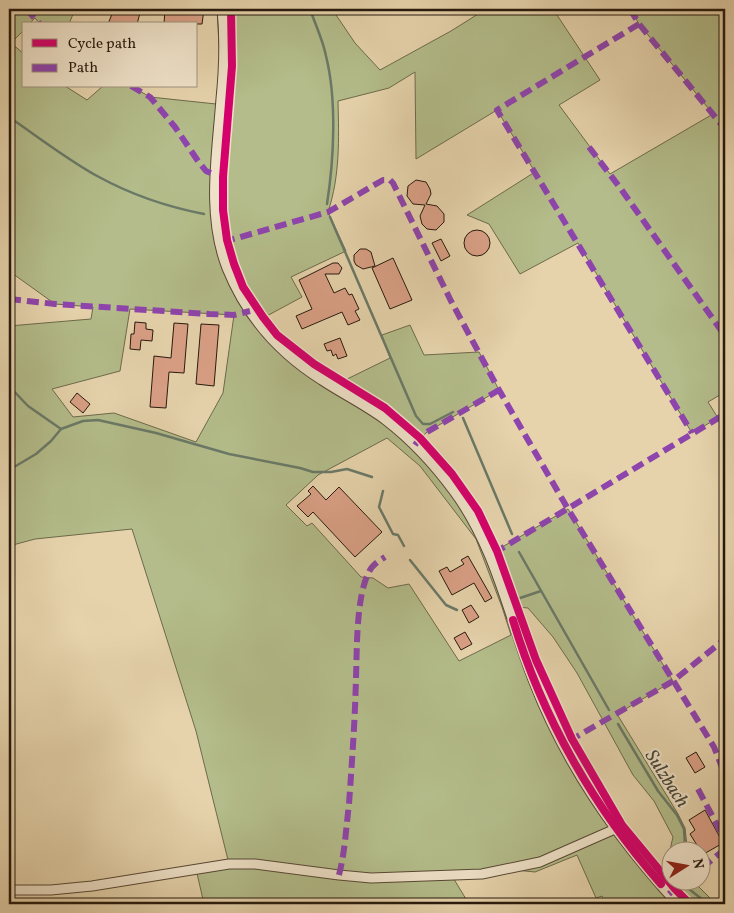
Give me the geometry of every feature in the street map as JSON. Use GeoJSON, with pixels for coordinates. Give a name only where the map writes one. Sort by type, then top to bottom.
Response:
{"type":"FeatureCollection","features":[{"type":"Feature","properties":{"kind":"street"},"geometry":{"type":"LineString","coordinates":[[223,9],[225,61],[215,175],[216,215],[227,266],[240,294],[263,329],[278,345],[321,378],[388,420],[435,465],[458,494],[476,524],[491,555],[506,596],[520,644],[536,685],[564,744],[616,829],[678,904]]}},
{"type":"Feature","properties":{"kind":"street"},"geometry":{"type":"LineString","coordinates":[[9,890],[51,890],[92,886],[229,864],[255,864],[371,878],[482,874],[540,862],[616,829]]}},
{"type":"Feature","properties":{"kind":"green space"},"geometry":{"type":"Polygon","coordinates":[[[9,9],[75,9],[70,22],[38,22],[35,18],[31,22],[22,22],[22,32],[11,43],[22,52],[22,88],[68,88],[87,100],[101,88],[134,88],[150,97],[216,104],[220,63],[217,9],[332,9],[355,43],[380,70],[451,31],[486,9],[553,9],[600,80],[559,105],[610,174],[713,114],[639,24],[630,9],[725,9],[725,392],[708,402],[718,418],[692,433],[578,243],[520,274],[489,224],[467,215],[535,172],[497,110],[416,159],[415,72],[389,88],[338,101],[337,171],[328,212],[346,251],[291,277],[302,297],[263,318],[300,353],[341,382],[390,358],[382,335],[410,325],[424,355],[479,352],[499,390],[427,432],[420,439],[452,474],[478,511],[497,550],[568,509],[673,681],[617,714],[678,814],[685,828],[686,840],[672,840],[673,837],[654,801],[633,775],[577,673],[553,637],[528,608],[517,607],[536,660],[572,739],[622,825],[662,873],[662,890],[702,890],[716,904],[606,904],[602,896],[596,898],[577,855],[535,872],[505,869],[452,876],[469,904],[204,904],[196,869],[229,864],[196,731],[132,529],[35,539],[9,546],[9,326],[91,319],[93,307],[55,304],[9,271],[9,9]],[[130,309],[120,371],[52,389],[73,417],[114,413],[196,442],[223,393],[234,315],[130,309]],[[387,438],[318,475],[286,505],[307,526],[312,523],[361,577],[373,578],[388,588],[409,584],[459,661],[511,635],[476,539],[420,466],[387,438]]]}},
{"type":"Feature","properties":{"kind":"building"},"geometry":{"type":"Polygon","coordinates":[[[114,9],[133,9],[140,13],[138,22],[109,22],[114,9]]]}},
{"type":"Feature","properties":{"kind":"building"},"geometry":{"type":"Polygon","coordinates":[[[165,9],[204,9],[202,24],[198,24],[198,22],[164,22],[165,9]]]}},
{"type":"Feature","properties":{"kind":"building"},"geometry":{"type":"Polygon","coordinates":[[[416,180],[426,182],[430,189],[431,194],[426,204],[437,206],[444,214],[444,222],[436,230],[427,229],[422,224],[420,216],[425,205],[413,204],[407,196],[408,186],[416,180]]]}},
{"type":"Feature","properties":{"kind":"building"},"geometry":{"type":"Polygon","coordinates":[[[477,230],[486,234],[490,243],[486,252],[477,256],[468,252],[464,243],[468,234],[477,230]]]}},
{"type":"Feature","properties":{"kind":"building"},"geometry":{"type":"Polygon","coordinates":[[[441,239],[450,256],[441,261],[432,243],[441,239]]]}},
{"type":"Feature","properties":{"kind":"building"},"geometry":{"type":"Polygon","coordinates":[[[360,249],[366,249],[371,252],[375,266],[363,269],[356,265],[354,255],[360,249]]]}},
{"type":"Feature","properties":{"kind":"building"},"geometry":{"type":"Polygon","coordinates":[[[393,258],[412,300],[390,309],[372,268],[393,258]]]}},
{"type":"Feature","properties":{"kind":"building"},"geometry":{"type":"Polygon","coordinates":[[[333,263],[338,263],[342,268],[339,274],[325,274],[334,293],[345,288],[349,295],[352,294],[359,309],[355,311],[360,320],[348,325],[342,312],[302,329],[296,316],[312,309],[299,280],[333,263]]]}},
{"type":"Feature","properties":{"kind":"building"},"geometry":{"type":"Polygon","coordinates":[[[135,322],[146,323],[146,329],[153,330],[152,341],[141,340],[140,350],[130,349],[131,334],[134,334],[135,322]]]}},
{"type":"Feature","properties":{"kind":"building"},"geometry":{"type":"Polygon","coordinates":[[[174,323],[188,324],[184,373],[169,372],[166,408],[150,407],[154,356],[171,358],[174,323]]]}},
{"type":"Feature","properties":{"kind":"building"},"geometry":{"type":"Polygon","coordinates":[[[201,324],[219,325],[214,386],[196,384],[201,324]]]}},
{"type":"Feature","properties":{"kind":"building"},"geometry":{"type":"Polygon","coordinates":[[[340,338],[347,356],[338,359],[336,354],[333,356],[331,350],[327,351],[324,344],[340,338]]]}},
{"type":"Feature","properties":{"kind":"building"},"geometry":{"type":"Polygon","coordinates":[[[77,393],[90,404],[83,413],[70,402],[77,393]]]}},
{"type":"Feature","properties":{"kind":"building"},"geometry":{"type":"Polygon","coordinates":[[[313,486],[326,500],[339,487],[382,532],[355,557],[313,512],[308,517],[297,506],[311,494],[308,491],[313,486]]]}},
{"type":"Feature","properties":{"kind":"building"},"geometry":{"type":"Polygon","coordinates":[[[468,556],[492,598],[485,602],[474,583],[452,595],[439,571],[447,567],[450,572],[464,564],[461,560],[468,556]]]}},
{"type":"Feature","properties":{"kind":"building"},"geometry":{"type":"Polygon","coordinates":[[[471,605],[479,617],[469,623],[462,610],[471,605]]]}},
{"type":"Feature","properties":{"kind":"building"},"geometry":{"type":"Polygon","coordinates":[[[465,632],[472,644],[461,650],[454,638],[465,632]]]}},
{"type":"Feature","properties":{"kind":"building"},"geometry":{"type":"Polygon","coordinates":[[[696,752],[705,767],[695,773],[686,758],[696,752]]]}},
{"type":"Feature","properties":{"kind":"building"},"geometry":{"type":"Polygon","coordinates":[[[705,810],[723,843],[712,849],[712,840],[694,840],[690,834],[695,830],[689,820],[705,810]]]}},
{"type":"Feature","properties":{"kind":"waterway"},"geometry":{"type":"LineString","coordinates":[[310,9],[325,50],[332,91],[333,149],[327,204]]}},
{"type":"Feature","properties":{"kind":"waterway"},"geometry":{"type":"LineString","coordinates":[[9,117],[76,164],[124,189],[150,200],[204,214]]}},
{"type":"Feature","properties":{"kind":"waterway"},"geometry":{"type":"LineString","coordinates":[[330,217],[416,416],[423,424],[430,424],[453,412]]}},
{"type":"Feature","properties":{"kind":"waterway"},"geometry":{"type":"LineString","coordinates":[[9,386],[28,406],[61,429]]}},
{"type":"Feature","properties":{"kind":"waterway"},"geometry":{"type":"LineString","coordinates":[[463,418],[512,534]]}},
{"type":"Feature","properties":{"kind":"waterway"},"geometry":{"type":"LineString","coordinates":[[9,470],[36,454],[61,429],[83,421],[98,420],[156,433],[229,454],[313,472],[331,472],[347,469],[372,477]]}},
{"type":"Feature","properties":{"kind":"waterway"},"geometry":{"type":"LineString","coordinates":[[383,491],[379,507],[393,534],[398,535],[404,546]]}},
{"type":"Feature","properties":{"kind":"waterway","name":"Sulzbach"},"geometry":{"type":"LineString","coordinates":[[519,552],[609,710]]}},
{"type":"Feature","properties":{"kind":"waterway"},"geometry":{"type":"LineString","coordinates":[[410,560],[446,605],[457,610]]}},
{"type":"Feature","properties":{"kind":"waterway"},"geometry":{"type":"LineString","coordinates":[[520,598],[541,591]]}},
{"type":"Feature","properties":{"kind":"waterway","name":"Sulzbach"},"geometry":{"type":"LineString","coordinates":[[618,724],[658,791],[677,815],[684,829],[685,840]]}},
{"type":"Feature","properties":{"kind":"waterway","name":"Sulzbach"},"geometry":{"type":"LineString","coordinates":[[690,890],[708,904]]}},
{"type":"Feature","properties":{"kind":"marked path"},"geometry":{"type":"LineString","coordinates":[[26,9],[38,22]]}},
{"type":"Feature","properties":{"kind":"marked path"},"geometry":{"type":"LineString","coordinates":[[630,9],[639,24],[725,129]]}},
{"type":"Feature","properties":{"kind":"marked path"},"geometry":{"type":"LineString","coordinates":[[639,24],[497,110],[692,433]]}},
{"type":"Feature","properties":{"kind":"marked path"},"geometry":{"type":"LineString","coordinates":[[134,88],[150,97],[175,127],[206,171],[215,175]]}},
{"type":"Feature","properties":{"kind":"marked path"},"geometry":{"type":"LineString","coordinates":[[589,147],[725,336]]}},
{"type":"Feature","properties":{"kind":"marked path"},"geometry":{"type":"LineString","coordinates":[[223,242],[328,212],[383,180],[390,180],[393,183],[451,301],[499,390],[568,509],[714,747],[725,775]]}},
{"type":"Feature","properties":{"kind":"marked path"},"geometry":{"type":"LineString","coordinates":[[9,299],[55,304],[209,314],[234,315],[250,311]]}},
{"type":"Feature","properties":{"kind":"marked path"},"geometry":{"type":"LineString","coordinates":[[415,445],[427,432],[499,390]]}},
{"type":"Feature","properties":{"kind":"marked path"},"geometry":{"type":"LineString","coordinates":[[494,553],[725,414]]}},
{"type":"Feature","properties":{"kind":"marked path"},"geometry":{"type":"LineString","coordinates":[[339,875],[349,804],[359,609],[369,572],[374,565],[385,557]]}},
{"type":"Feature","properties":{"kind":"marked path"},"geometry":{"type":"LineString","coordinates":[[569,741],[673,681],[725,639]]}},
{"type":"Feature","properties":{"kind":"marked path"},"geometry":{"type":"LineString","coordinates":[[698,789],[725,840]]}},
{"type":"Feature","properties":{"kind":"marked path"},"geometry":{"type":"LineString","coordinates":[[712,860],[725,849]]}},
{"type":"Feature","properties":{"kind":"marked path"},"geometry":{"type":"LineString","coordinates":[[669,894],[674,890]]}},
{"type":"Feature","properties":{"kind":"cycle path"},"geometry":{"type":"LineString","coordinates":[[231,9],[232,66],[223,177],[223,210],[227,240],[243,287],[277,335],[314,364],[385,408],[420,438],[452,474],[478,511],[497,551],[536,660],[572,739],[622,825],[675,889],[690,904]]}},
{"type":"Feature","properties":{"kind":"cycle path"},"geometry":{"type":"LineString","coordinates":[[513,620],[539,691],[573,760],[592,793],[637,855],[661,884]]}}]}
